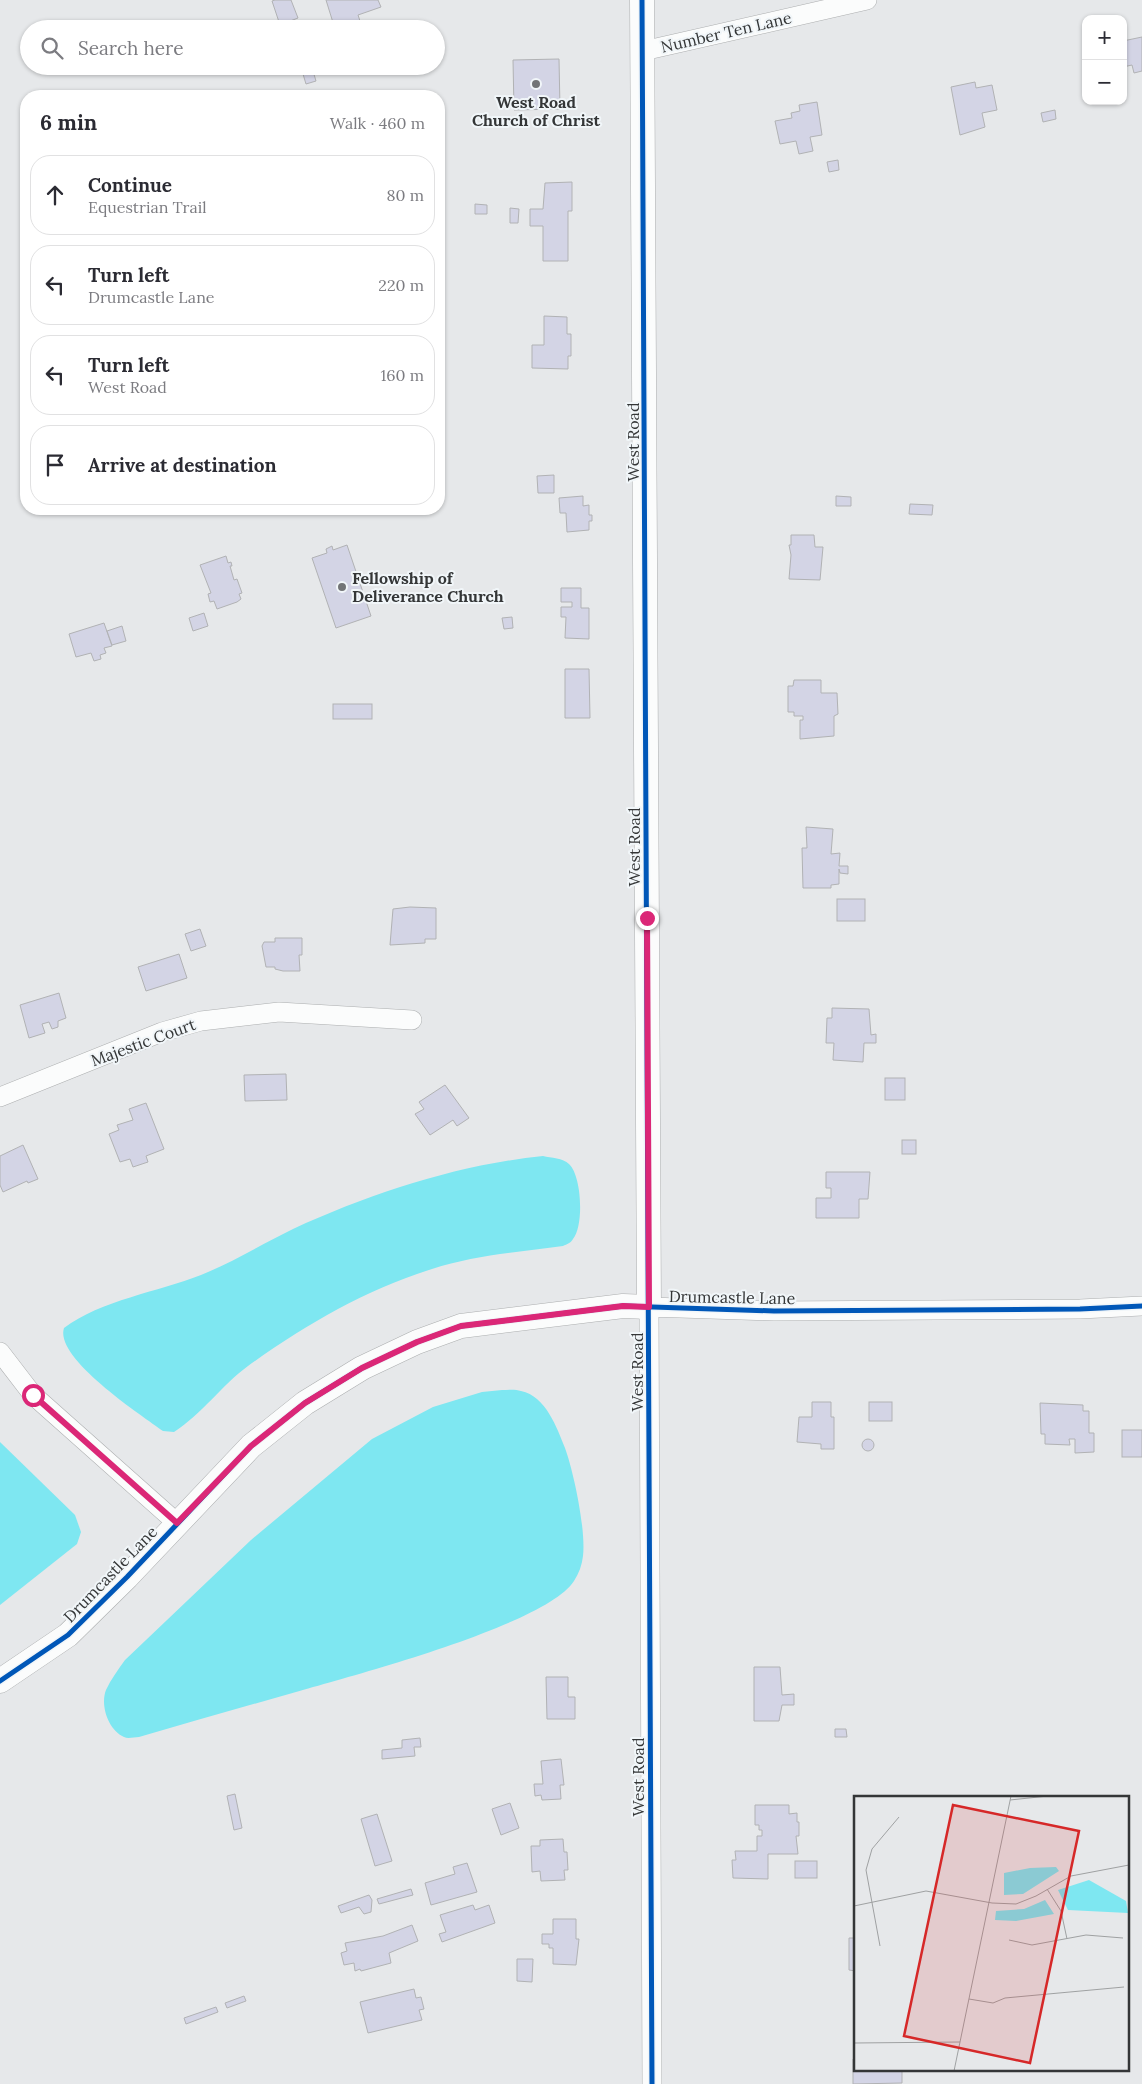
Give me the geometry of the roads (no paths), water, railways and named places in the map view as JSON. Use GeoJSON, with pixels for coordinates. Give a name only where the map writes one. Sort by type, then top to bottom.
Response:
{"type":"FeatureCollection","features":[{"type":"Feature","properties":{"kind":"street","name":"West Road"},"geometry":{"type":"LineString","coordinates":[[642,0],[652,2084]]}},
{"type":"Feature","properties":{"kind":"street","name":"Number Ten Lane"},"geometry":{"type":"LineString","coordinates":[[643,51],[867,0]]}},
{"type":"Feature","properties":{"kind":"street","name":"Majestic Court"},"geometry":{"type":"LineString","coordinates":[[0,1097],[162,1032],[202,1021],[279,1012],[412,1020]]}},
{"type":"Feature","properties":{"kind":"street","name":"Drumcastle Lane"},"geometry":{"type":"LineString","coordinates":[[0,1681],[68,1635],[251,1446],[305,1403],[362,1368],[417,1342],[461,1326],[623,1306],[774,1311],[1005,1310],[1142,1306]]}},
{"type":"Feature","properties":{"kind":"street"},"geometry":{"type":"LineString","coordinates":[[0,1352],[33,1395],[177,1523]]}},
{"type":"Feature","properties":{"kind":"water"},"geometry":{"type":"Polygon","coordinates":[[[543,1156],[560,1159],[569,1164],[577,1179],[580,1201],[579,1223],[577,1233],[570,1242],[563,1246],[497,1254],[448,1264],[383,1287],[359,1298],[291,1336],[248,1366],[194,1417],[174,1432],[163,1431],[102,1385],[72,1355],[64,1340],[64,1328],[95,1310],[201,1275],[293,1229],[384,1192],[479,1166],[543,1156]]]}},
{"type":"Feature","properties":{"kind":"water"},"geometry":{"type":"Polygon","coordinates":[[[516,1390],[530,1394],[544,1406],[558,1431],[572,1472],[583,1532],[583,1556],[580,1569],[574,1581],[556,1598],[526,1615],[488,1631],[401,1661],[139,1737],[126,1738],[118,1734],[107,1716],[104,1696],[110,1682],[125,1660],[251,1540],[372,1439],[433,1407],[482,1392],[516,1390]]]}},
{"type":"Feature","properties":{"kind":"water"},"geometry":{"type":"Polygon","coordinates":[[[0,1442],[75,1515],[81,1532],[77,1544],[0,1605],[0,1442]]]}},
{"type":"Feature","properties":{"kind":"place","name":"West Road Church of Christ"},"geometry":{"type":"Point","coordinates":[536,84]}},
{"type":"Feature","properties":{"kind":"place","name":"Fellowship of Deliverance Church"},"geometry":{"type":"Point","coordinates":[342,587]}}]}
